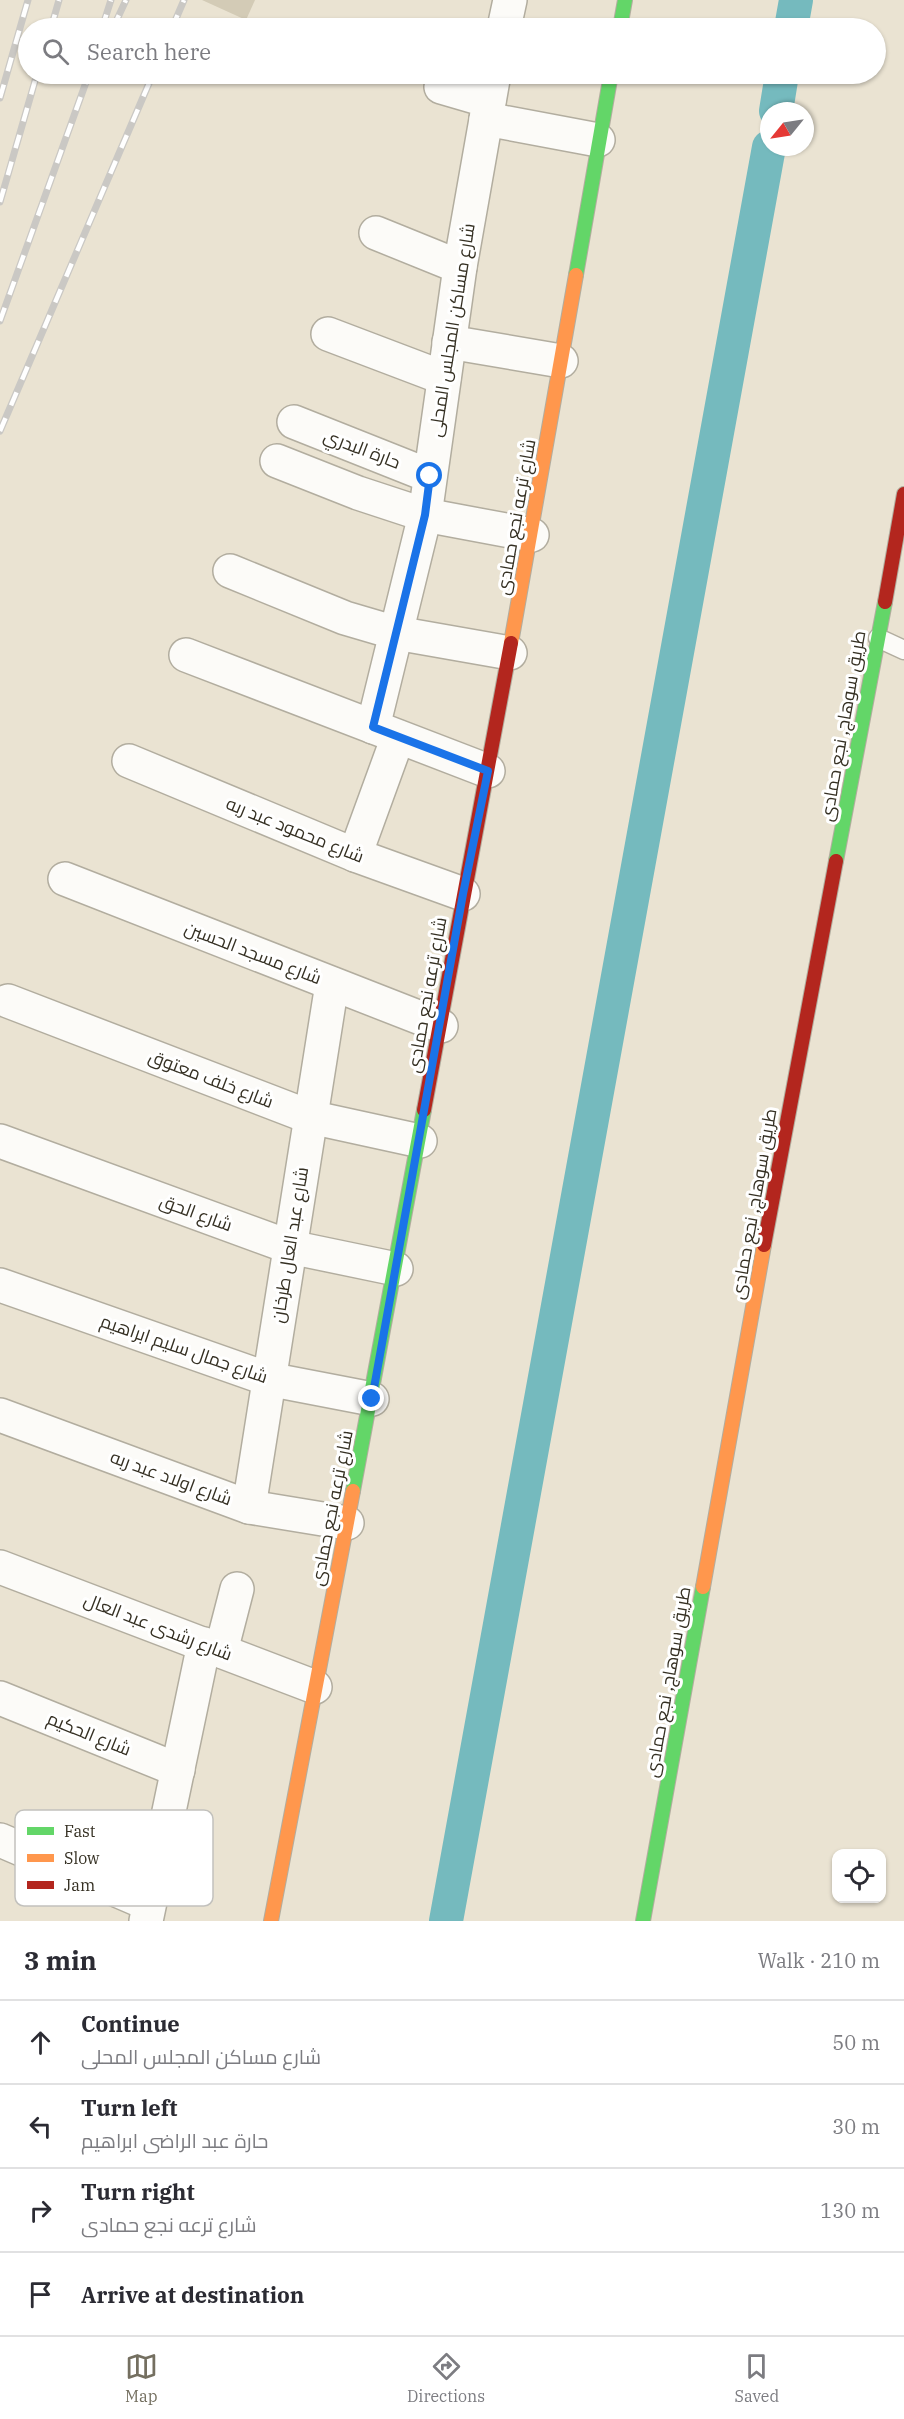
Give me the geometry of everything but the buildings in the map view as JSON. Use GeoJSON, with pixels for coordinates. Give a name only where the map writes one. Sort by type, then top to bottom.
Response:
{"type":"FeatureCollection","features":[{"type":"Feature","properties":{"kind":"street"},"geometry":{"type":"LineString","coordinates":[[506,18],[510,0]]}},
{"type":"Feature","properties":{"kind":"street"},"geometry":{"type":"LineString","coordinates":[[622,18],[625,0]]}},
{"type":"Feature","properties":{"kind":"street","name":"شارع ترعه نجع حمادى"},"geometry":{"type":"LineString","coordinates":[[271,1921],[372,1399],[463,894],[510,653],[609,84]]}},
{"type":"Feature","properties":{"kind":"street"},"geometry":{"type":"LineString","coordinates":[[441,87],[490,98],[598,140]]}},
{"type":"Feature","properties":{"kind":"street","name":"شارع مساكن المجلس المحلى"},"geometry":{"type":"LineString","coordinates":[[355,855],[385,732],[396,633],[425,515],[460,267],[490,98]]}},
{"type":"Feature","properties":{"kind":"street"},"geometry":{"type":"LineString","coordinates":[[376,233],[460,267]]}},
{"type":"Feature","properties":{"kind":"street"},"geometry":{"type":"LineString","coordinates":[[328,334],[444,378]]}},
{"type":"Feature","properties":{"kind":"street"},"geometry":{"type":"LineString","coordinates":[[449,342],[561,361]]}},
{"type":"Feature","properties":{"kind":"street","name":"حارة البدري"},"geometry":{"type":"LineString","coordinates":[[294,422],[430,476]]}},
{"type":"Feature","properties":{"kind":"street"},"geometry":{"type":"LineString","coordinates":[[277,461],[358,493],[425,515],[531,535]]}},
{"type":"Feature","properties":{"kind":"street","name":"طريق سوهاج, نجع حمادى"},"geometry":{"type":"LineString","coordinates":[[643,1921],[801,1042],[870,690],[904,494]]}},
{"type":"Feature","properties":{"kind":"street"},"geometry":{"type":"LineString","coordinates":[[230,570],[345,618],[396,633],[510,653]]}},
{"type":"Feature","properties":{"kind":"street"},"geometry":{"type":"LineString","coordinates":[[186,655],[488,771]]}},
{"type":"Feature","properties":{"kind":"street","name":"شارع محمود عبد ربه"},"geometry":{"type":"LineString","coordinates":[[129,761],[355,855],[463,894]]}},
{"type":"Feature","properties":{"kind":"street","name":"شارع مسجد الحسين"},"geometry":{"type":"LineString","coordinates":[[65,879],[441,1026]]}},
{"type":"Feature","properties":{"kind":"street","name":"شارع عبد العال طرخان"},"geometry":{"type":"LineString","coordinates":[[249,1507],[332,984]]}},
{"type":"Feature","properties":{"kind":"street","name":"شارع خلف معتوق"},"geometry":{"type":"LineString","coordinates":[[8,1001],[310,1117],[420,1141]]}},
{"type":"Feature","properties":{"kind":"street","name":"شارع الحق"},"geometry":{"type":"LineString","coordinates":[[0,1141],[290,1247],[396,1269]]}},
{"type":"Feature","properties":{"kind":"street","name":"شارع جمال سليم ابراهيم"},"geometry":{"type":"LineString","coordinates":[[0,1285],[268,1379],[372,1399]]}},
{"type":"Feature","properties":{"kind":"street","name":"شارع اولاد عبد ربه"},"geometry":{"type":"LineString","coordinates":[[0,1415],[249,1507],[347,1523]]}},
{"type":"Feature","properties":{"kind":"street","name":"شارع رشدى عبد العال"},"geometry":{"type":"LineString","coordinates":[[0,1567],[315,1687]]}},
{"type":"Feature","properties":{"kind":"street"},"geometry":{"type":"LineString","coordinates":[[170,1810],[178,1770],[212,1648],[237,1589]]}},
{"type":"Feature","properties":{"kind":"street","name":"شارع الحكيم"},"geometry":{"type":"LineString","coordinates":[[0,1698],[178,1770]]}},
{"type":"Feature","properties":{"kind":"street"},"geometry":{"type":"LineString","coordinates":[[0,1840],[15,1847]]}},
{"type":"Feature","properties":{"kind":"lane"},"geometry":{"type":"LineString","coordinates":[[878,638],[904,650]]}},
{"type":"Feature","properties":{"kind":"waterway"},"geometry":{"type":"LineString","coordinates":[[793,18],[796,0]]}},
{"type":"Feature","properties":{"kind":"waterway"},"geometry":{"type":"LineString","coordinates":[[777,102],[780,84]]}},
{"type":"Feature","properties":{"kind":"waterway"},"geometry":{"type":"LineString","coordinates":[[446,1921],[767,156]]}},
{"type":"Feature","properties":{"kind":"railway"},"geometry":{"type":"LineString","coordinates":[[23,18],[28,0]]}},
{"type":"Feature","properties":{"kind":"railway"},"geometry":{"type":"LineString","coordinates":[[54,18],[59,0]]}},
{"type":"Feature","properties":{"kind":"railway"},"geometry":{"type":"LineString","coordinates":[[105,18],[111,0]]}},
{"type":"Feature","properties":{"kind":"railway"},"geometry":{"type":"LineString","coordinates":[[118,18],[126,0]]}},
{"type":"Feature","properties":{"kind":"railway"},"geometry":{"type":"LineString","coordinates":[[176,18],[184,0]]}},
{"type":"Feature","properties":{"kind":"railway"},"geometry":{"type":"LineString","coordinates":[[0,98],[18,35]]}},
{"type":"Feature","properties":{"kind":"railway"},"geometry":{"type":"LineString","coordinates":[[0,202],[34,84]]}},
{"type":"Feature","properties":{"kind":"railway"},"geometry":{"type":"LineString","coordinates":[[0,321],[85,84]]}},
{"type":"Feature","properties":{"kind":"railway"},"geometry":{"type":"LineString","coordinates":[[0,431],[149,84]]}},
{"type":"Feature","properties":{"kind":"traffic: fast"},"geometry":{"type":"LineString","coordinates":[[622,18],[625,0]]}},
{"type":"Feature","properties":{"kind":"traffic: fast"},"geometry":{"type":"LineString","coordinates":[[576,275],[609,84]]}},
{"type":"Feature","properties":{"kind":"traffic: fast"},"geometry":{"type":"LineString","coordinates":[[836,861],[885,602]]}},
{"type":"Feature","properties":{"kind":"traffic: fast"},"geometry":{"type":"LineString","coordinates":[[353,1491],[424,1110]]}},
{"type":"Feature","properties":{"kind":"traffic: fast"},"geometry":{"type":"LineString","coordinates":[[643,1921],[703,1587]]}},
{"type":"Feature","properties":{"kind":"traffic: slow"},"geometry":{"type":"LineString","coordinates":[[511,643],[576,275]]}},
{"type":"Feature","properties":{"kind":"traffic: slow"},"geometry":{"type":"LineString","coordinates":[[703,1587],[764,1245]]}},
{"type":"Feature","properties":{"kind":"traffic: slow"},"geometry":{"type":"LineString","coordinates":[[271,1921],[353,1491]]}},
{"type":"Feature","properties":{"kind":"traffic: jam"},"geometry":{"type":"LineString","coordinates":[[885,602],[904,494]]}},
{"type":"Feature","properties":{"kind":"traffic: jam"},"geometry":{"type":"LineString","coordinates":[[424,1110],[511,643]]}},
{"type":"Feature","properties":{"kind":"traffic: jam"},"geometry":{"type":"LineString","coordinates":[[764,1245],[836,861]]}},
{"type":"Feature","properties":{"kind":"route"},"geometry":{"type":"LineString","coordinates":[[372,1399],[463,894],[488,771],[373,727],[425,515],[430,476]]}}]}
